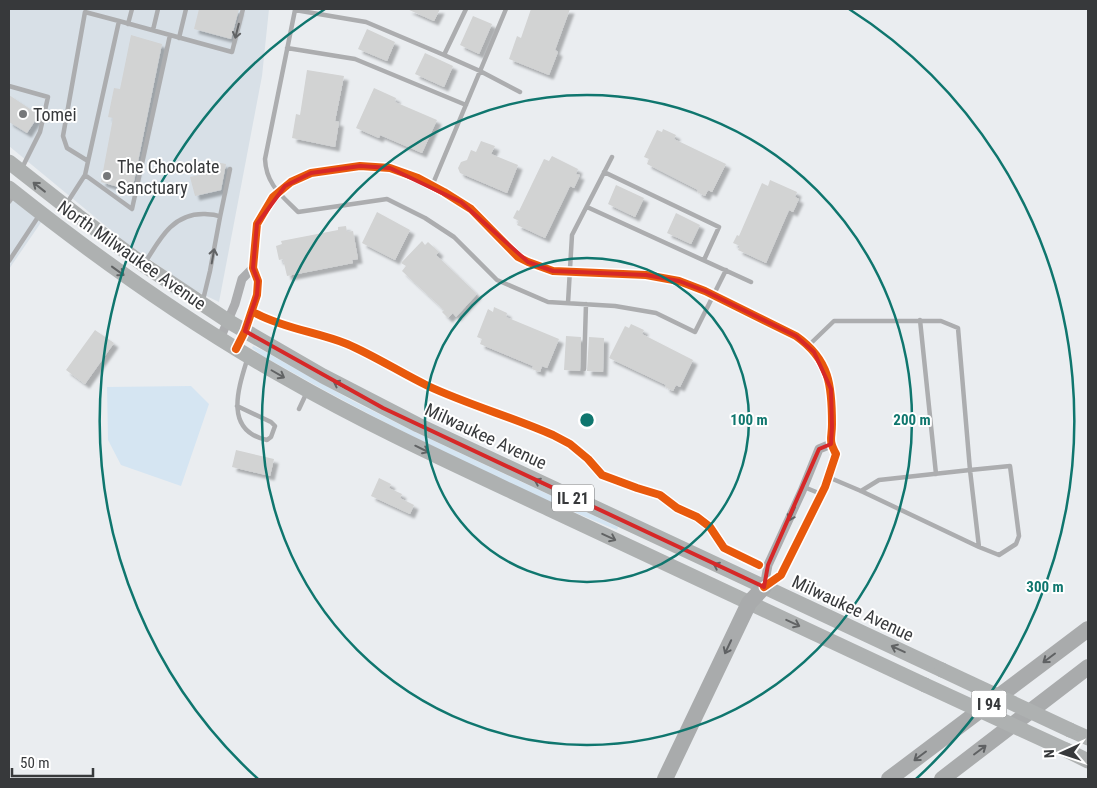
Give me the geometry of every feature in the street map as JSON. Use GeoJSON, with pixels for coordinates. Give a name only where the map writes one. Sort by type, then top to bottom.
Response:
{"type":"FeatureCollection","features":[{"type":"Feature","properties":{"kind":"highway"},"geometry":{"type":"LineString","coordinates":[[665,779],[749,603],[764,587]]}},
{"type":"Feature","properties":{"kind":"highway","name":"I 94"},"geometry":{"type":"LineString","coordinates":[[889,779],[1088,629]]}},
{"type":"Feature","properties":{"kind":"highway","name":"I 94"},"geometry":{"type":"LineString","coordinates":[[942,779],[1088,668]]}},
{"type":"Feature","properties":{"kind":"main road","name":"North Milwaukee Avenue"},"geometry":{"type":"LineString","coordinates":[[15,167],[144,265],[228,321]]}},
{"type":"Feature","properties":{"kind":"main road","name":"North Milwaukee Avenue"},"geometry":{"type":"LineString","coordinates":[[11,194],[41,213],[136,284],[242,352]]}},
{"type":"Feature","properties":{"kind":"main road","name":"Milwaukee Avenue"},"geometry":{"type":"LineString","coordinates":[[228,321],[383,408],[1088,738]]}},
{"type":"Feature","properties":{"kind":"main road","name":"IL 21"},"geometry":{"type":"LineString","coordinates":[[242,352],[308,391],[420,448],[1088,761]]}},
{"type":"Feature","properties":{"kind":"street"},"geometry":{"type":"LineString","coordinates":[[242,352],[245,331],[257,294],[258,281],[252,268],[257,224],[264,210],[278,192],[291,182],[312,174],[360,166],[390,168],[432,186],[471,209],[518,257],[552,271],[654,277],[679,281],[714,296],[796,336],[808,346],[821,362],[832,389],[831,444],[836,454],[822,494],[781,575],[764,587]]}},
{"type":"Feature","properties":{"kind":"street"},"geometry":{"type":"LineString","coordinates":[[220,339],[239,293],[242,279],[252,268]]}},
{"type":"Feature","properties":{"kind":"street"},"geometry":{"type":"LineString","coordinates":[[764,587],[768,565],[819,449],[831,444]]}},
{"type":"Feature","properties":{"kind":"lane"},"geometry":{"type":"LineString","coordinates":[[100,16],[101,9]]}},
{"type":"Feature","properties":{"kind":"lane"},"geometry":{"type":"LineString","coordinates":[[128,24],[132,9]]}},
{"type":"Feature","properties":{"kind":"lane"},"geometry":{"type":"LineString","coordinates":[[153,30],[158,9]]}},
{"type":"Feature","properties":{"kind":"lane"},"geometry":{"type":"LineString","coordinates":[[179,38],[186,9]]}},
{"type":"Feature","properties":{"kind":"lane"},"geometry":{"type":"LineString","coordinates":[[88,161],[67,148],[64,136],[85,10],[128,24],[232,52],[243,9]]}},
{"type":"Feature","properties":{"kind":"lane"},"geometry":{"type":"LineString","coordinates":[[444,55],[466,9]]}},
{"type":"Feature","properties":{"kind":"lane"},"geometry":{"type":"LineString","coordinates":[[432,186],[506,9]]}},
{"type":"Feature","properties":{"kind":"lane"},"geometry":{"type":"LineString","coordinates":[[520,92],[480,71],[366,22],[295,10],[265,159],[266,172],[278,192],[298,212],[387,199],[425,218],[454,236],[497,280],[548,302],[615,306],[656,313],[695,332],[726,270]]}},
{"type":"Feature","properties":{"kind":"lane"},"geometry":{"type":"LineString","coordinates":[[65,206],[85,176],[119,21]]}},
{"type":"Feature","properties":{"kind":"lane"},"geometry":{"type":"LineString","coordinates":[[85,176],[132,209],[170,35]]}},
{"type":"Feature","properties":{"kind":"lane"},"geometry":{"type":"LineString","coordinates":[[287,48],[355,59],[466,105]]}},
{"type":"Feature","properties":{"kind":"lane"},"geometry":{"type":"LineString","coordinates":[[9,86],[48,97],[40,132],[15,167]]}},
{"type":"Feature","properties":{"kind":"lane"},"geometry":{"type":"LineString","coordinates":[[568,303],[572,236],[612,158]]}},
{"type":"Feature","properties":{"kind":"lane"},"geometry":{"type":"LineString","coordinates":[[202,303],[230,169]]}},
{"type":"Feature","properties":{"kind":"lane"},"geometry":{"type":"LineString","coordinates":[[604,172],[719,227],[704,260]]}},
{"type":"Feature","properties":{"kind":"lane"},"geometry":{"type":"LineString","coordinates":[[587,206],[751,282]]}},
{"type":"Feature","properties":{"kind":"lane"},"geometry":{"type":"LineString","coordinates":[[9,261],[41,213]]}},
{"type":"Feature","properties":{"kind":"lane"},"geometry":{"type":"LineString","coordinates":[[144,265],[165,232],[186,216],[200,214],[217,215],[220,218]]}},
{"type":"Feature","properties":{"kind":"lane"},"geometry":{"type":"LineString","coordinates":[[584,369],[586,304]]}},
{"type":"Feature","properties":{"kind":"lane"},"geometry":{"type":"LineString","coordinates":[[808,346],[834,320],[942,321],[958,328],[970,470],[979,547]]}},
{"type":"Feature","properties":{"kind":"lane"},"geometry":{"type":"LineString","coordinates":[[920,320],[936,474]]}},
{"type":"Feature","properties":{"kind":"lane"},"geometry":{"type":"LineString","coordinates":[[237,406],[271,422],[275,426],[271,437],[267,440],[250,434],[242,424],[237,410],[237,406],[238,390],[242,352]]}},
{"type":"Feature","properties":{"kind":"lane"},"geometry":{"type":"LineString","coordinates":[[299,409],[308,391]]}},
{"type":"Feature","properties":{"kind":"lane"},"geometry":{"type":"LineString","coordinates":[[828,477],[999,555],[1016,544],[1019,536],[1010,466],[879,480],[861,491]]}},
{"type":"Feature","properties":{"kind":"lane"},"geometry":{"type":"LineString","coordinates":[[803,487],[822,494]]}},
{"type":"Feature","properties":{"kind":"highlighted area"},"geometry":{"type":"Polygon","coordinates":[[[360,166],[390,168],[461,202],[528,262],[553,271],[646,275],[679,281],[705,291],[796,336],[814,352],[831,389],[831,444],[819,449],[768,565],[764,587],[383,408],[245,331],[257,295],[258,281],[253,268],[257,224],[285,186],[311,173],[360,166]]]}},
{"type":"Feature","properties":{"kind":"shaded area"},"geometry":{"type":"Polygon","coordinates":[[[9,9],[269,9],[262,76],[219,302],[192,289],[124,241],[9,146],[9,9]]]}},
{"type":"Feature","properties":{"kind":"shaded area"},"geometry":{"type":"Polygon","coordinates":[[[9,197],[42,221],[9,269],[9,197]]]}},
{"type":"Feature","properties":{"kind":"shaded area"},"geometry":{"type":"Polygon","coordinates":[[[253,346],[353,401],[618,527],[617,530],[526,491],[392,426],[261,355],[252,348],[253,346]]]}},
{"type":"Feature","properties":{"kind":"shaded area"},"geometry":{"type":"Polygon","coordinates":[[[191,386],[209,404],[181,486],[121,465],[108,440],[107,387],[191,386]]]}},
{"type":"Feature","properties":{"kind":"building"},"geometry":{"type":"Polygon","coordinates":[[[199,9],[239,9],[231,39],[194,29],[199,9]]]}},
{"type":"Feature","properties":{"kind":"building"},"geometry":{"type":"Polygon","coordinates":[[[407,9],[440,9],[434,21],[407,9]]]}},
{"type":"Feature","properties":{"kind":"building"},"geometry":{"type":"Polygon","coordinates":[[[531,9],[570,9],[555,50],[558,52],[549,75],[509,59],[517,36],[521,38],[531,9]]]}},
{"type":"Feature","properties":{"kind":"building"},"geometry":{"type":"Polygon","coordinates":[[[473,16],[492,24],[479,54],[460,45],[473,16]]]}},
{"type":"Feature","properties":{"kind":"building"},"geometry":{"type":"Polygon","coordinates":[[[367,29],[395,42],[387,61],[358,49],[367,29]]]}},
{"type":"Feature","properties":{"kind":"building"},"geometry":{"type":"Polygon","coordinates":[[[131,35],[162,44],[132,191],[101,182],[113,118],[108,117],[114,88],[120,89],[131,35]]]}},
{"type":"Feature","properties":{"kind":"building"},"geometry":{"type":"Polygon","coordinates":[[[425,53],[453,66],[444,87],[415,74],[425,53]]]}},
{"type":"Feature","properties":{"kind":"building"},"geometry":{"type":"Polygon","coordinates":[[[307,70],[344,76],[335,121],[339,122],[335,147],[292,138],[296,114],[300,115],[307,70]]]}},
{"type":"Feature","properties":{"kind":"building"},"geometry":{"type":"Polygon","coordinates":[[[374,88],[396,98],[395,102],[437,120],[422,153],[380,135],[379,138],[356,128],[374,88]]]}},
{"type":"Feature","properties":{"kind":"building","name":"Tomei"},"geometry":{"type":"Polygon","coordinates":[[[9,95],[39,115],[27,133],[9,122],[9,95]]]}},
{"type":"Feature","properties":{"kind":"building"},"geometry":{"type":"Polygon","coordinates":[[[663,129],[676,135],[674,139],[726,164],[712,192],[708,190],[705,196],[697,192],[698,190],[647,164],[649,159],[644,157],[657,130],[662,132],[663,129]]]}},
{"type":"Feature","properties":{"kind":"building"},"geometry":{"type":"Polygon","coordinates":[[[481,141],[495,146],[491,154],[518,165],[507,193],[460,173],[458,168],[461,162],[467,160],[471,150],[476,152],[481,141]]]}},
{"type":"Feature","properties":{"kind":"building"},"geometry":{"type":"Polygon","coordinates":[[[552,156],[578,169],[576,174],[580,175],[574,188],[570,186],[545,238],[517,225],[519,221],[513,218],[517,210],[519,211],[544,159],[549,161],[552,156]]]}},
{"type":"Feature","properties":{"kind":"building"},"geometry":{"type":"Polygon","coordinates":[[[210,161],[226,164],[221,190],[195,196],[190,177],[208,173],[210,161]]]}},
{"type":"Feature","properties":{"kind":"building"},"geometry":{"type":"Polygon","coordinates":[[[770,180],[797,192],[795,197],[799,199],[793,212],[789,210],[766,263],[738,250],[740,246],[733,243],[737,235],[739,236],[762,183],[768,186],[770,180]]]}},
{"type":"Feature","properties":{"kind":"building"},"geometry":{"type":"Polygon","coordinates":[[[616,185],[644,198],[635,217],[608,204],[616,185]]]}},
{"type":"Feature","properties":{"kind":"building"},"geometry":{"type":"Polygon","coordinates":[[[377,212],[410,230],[395,260],[362,243],[377,212]]]}},
{"type":"Feature","properties":{"kind":"building"},"geometry":{"type":"Polygon","coordinates":[[[676,213],[700,225],[691,244],[667,233],[676,213]]]}},
{"type":"Feature","properties":{"kind":"building"},"geometry":{"type":"Polygon","coordinates":[[[346,226],[347,232],[353,231],[358,259],[352,260],[353,263],[287,276],[283,259],[279,260],[276,246],[282,244],[281,241],[338,230],[338,227],[346,226]]]}},
{"type":"Feature","properties":{"kind":"building"},"geometry":{"type":"Polygon","coordinates":[[[422,241],[425,245],[428,242],[439,252],[436,255],[477,294],[456,317],[453,313],[448,318],[442,312],[444,310],[402,271],[406,266],[401,263],[422,241]]]}},
{"type":"Feature","properties":{"kind":"building"},"geometry":{"type":"Polygon","coordinates":[[[494,307],[507,313],[506,317],[559,339],[547,368],[542,366],[540,372],[532,369],[533,366],[480,344],[482,339],[477,337],[488,309],[493,312],[494,307]]]}},
{"type":"Feature","properties":{"kind":"building"},"geometry":{"type":"Polygon","coordinates":[[[631,324],[644,330],[642,334],[693,360],[680,387],[676,385],[673,391],[665,387],[666,385],[609,358],[625,326],[629,328],[631,324]]]}},
{"type":"Feature","properties":{"kind":"building"},"geometry":{"type":"Polygon","coordinates":[[[95,330],[114,343],[85,384],[66,370],[95,330]]]}},
{"type":"Feature","properties":{"kind":"building"},"geometry":{"type":"Polygon","coordinates":[[[566,336],[581,337],[580,371],[564,370],[566,336]]]}},
{"type":"Feature","properties":{"kind":"building"},"geometry":{"type":"Polygon","coordinates":[[[589,337],[604,338],[603,372],[587,371],[589,337]]]}},
{"type":"Feature","properties":{"kind":"building"},"geometry":{"type":"Polygon","coordinates":[[[236,450],[274,459],[270,476],[232,467],[236,450]]]}},
{"type":"Feature","properties":{"kind":"building"},"geometry":{"type":"Polygon","coordinates":[[[379,478],[391,484],[389,488],[402,494],[400,498],[414,505],[410,514],[371,496],[379,478]]]}},
{"type":"Feature","properties":{"kind":"cycle path"},"geometry":{"type":"LineString","coordinates":[[236,349],[245,331],[257,295],[258,281],[253,268],[257,224],[273,197],[291,182],[311,173],[360,166],[390,168],[418,178],[444,192],[471,209],[518,257],[528,262],[553,271],[646,275],[679,281],[705,291],[796,336],[816,355],[827,375],[830,386],[832,410],[831,442],[836,454],[825,487],[781,575],[764,587]]}},
{"type":"Feature","properties":{"kind":"cycle path"},"geometry":{"type":"LineString","coordinates":[[257,314],[279,323],[347,344],[428,386],[553,435],[570,444],[588,459],[602,475],[660,495],[677,508],[697,517],[710,527],[724,548],[759,565]]}},
{"type":"Feature","properties":{"kind":"place","name":"Tomei"},"geometry":{"type":"Point","coordinates":[23,114]}},
{"type":"Feature","properties":{"kind":"place","name":"The Chocolate Sanctuary"},"geometry":{"type":"Point","coordinates":[107,176]}}]}
